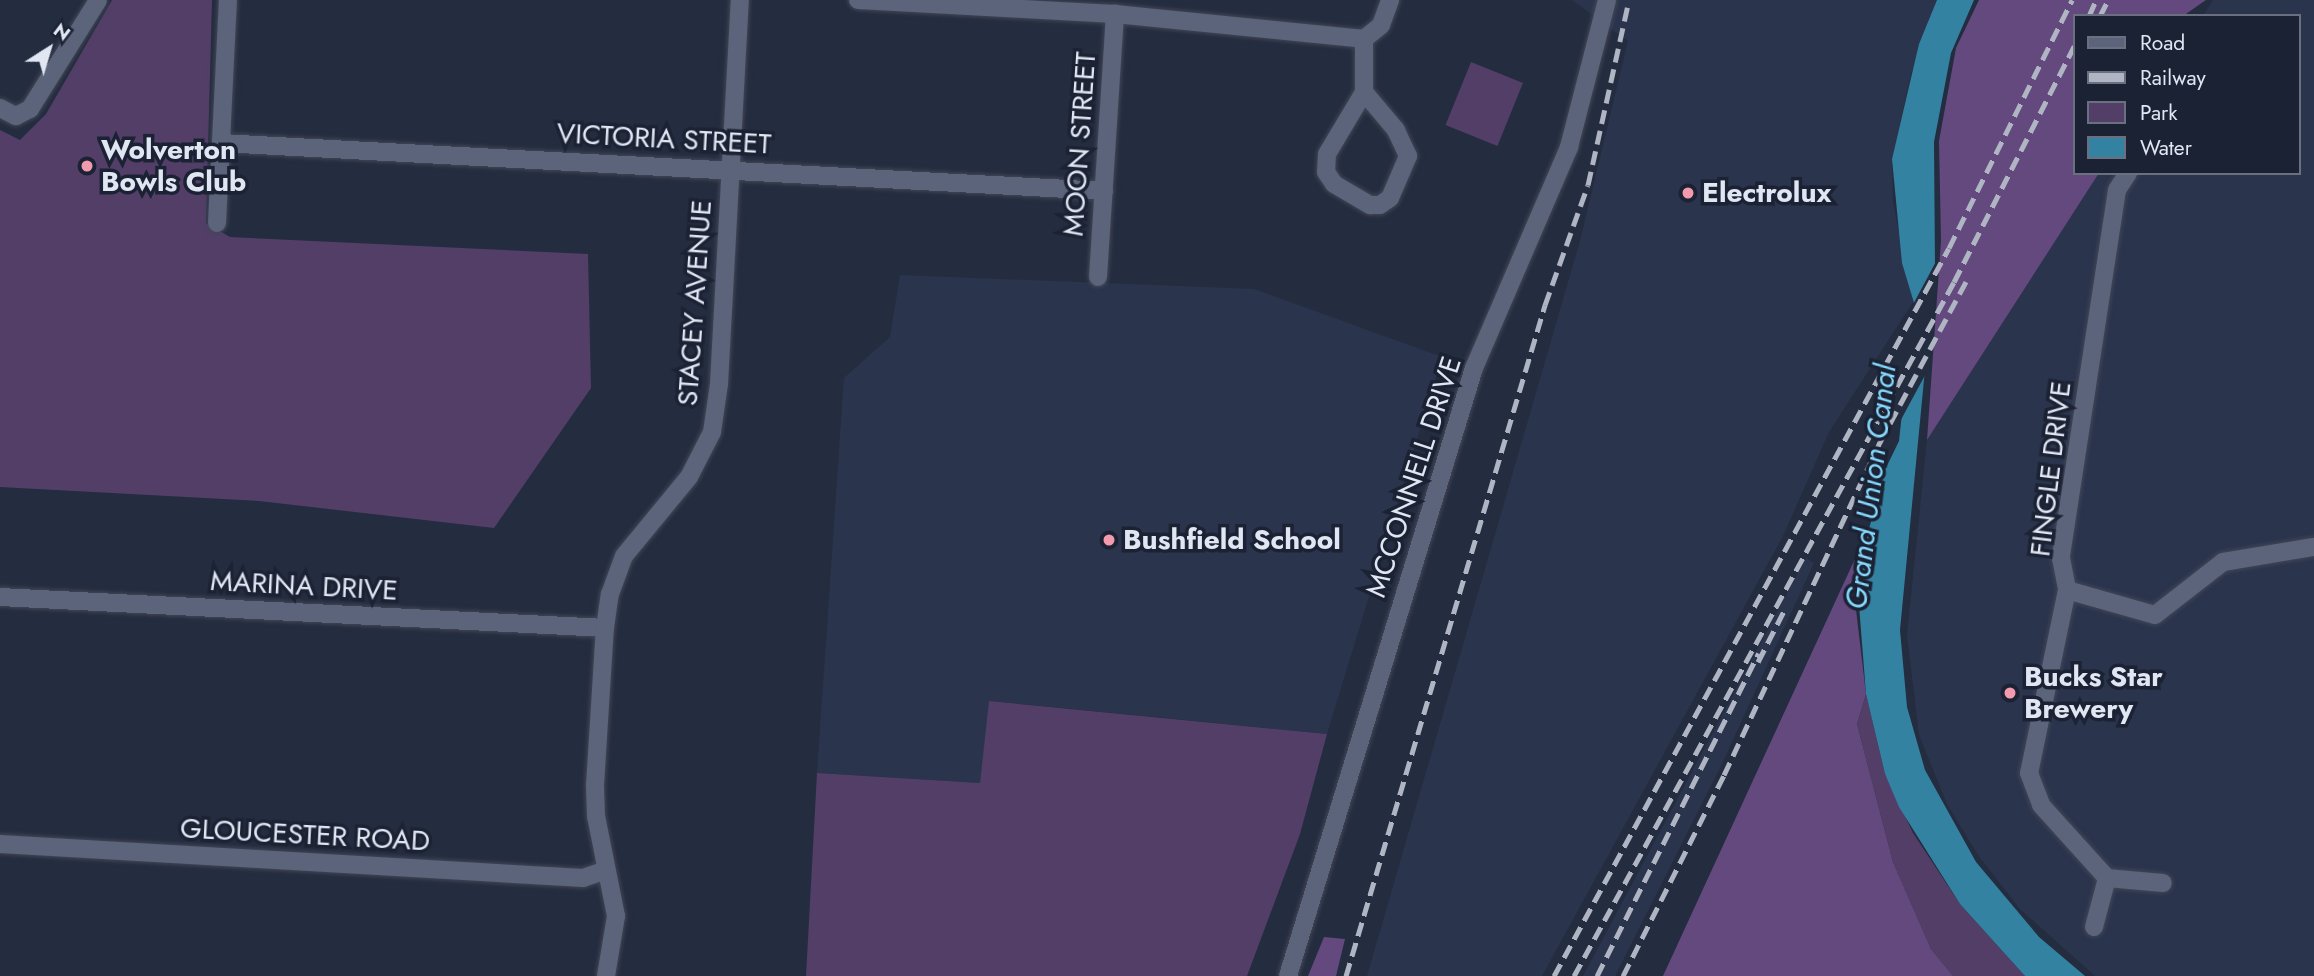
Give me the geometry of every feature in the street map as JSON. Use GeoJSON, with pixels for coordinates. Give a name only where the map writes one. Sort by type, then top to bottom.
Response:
{"type":"FeatureCollection","features":[{"type":"Feature","properties":{"kind":"street"},"geometry":{"type":"LineString","coordinates":[[0,108],[16,116],[30,109],[98,0]]}},
{"type":"Feature","properties":{"kind":"street"},"geometry":{"type":"LineString","coordinates":[[217,223],[228,0]]}},
{"type":"Feature","properties":{"kind":"street","name":"STACEY AVENUE"},"geometry":{"type":"LineString","coordinates":[[606,976],[616,916],[606,870],[595,785],[605,628],[610,594],[624,556],[689,477],[712,432],[719,384],[740,0]]}},
{"type":"Feature","properties":{"kind":"street"},"geometry":{"type":"LineString","coordinates":[[858,0],[1115,14],[1364,39],[1381,25],[1390,0]]}},
{"type":"Feature","properties":{"kind":"street","name":"MCCONNELL DRIVE"},"geometry":{"type":"LineString","coordinates":[[1288,976],[1474,368],[1569,147],[1607,0]]}},
{"type":"Feature","properties":{"kind":"street","name":"MOON STREET"},"geometry":{"type":"LineString","coordinates":[[1098,277],[1115,14]]}},
{"type":"Feature","properties":{"kind":"street"},"geometry":{"type":"LineString","coordinates":[[1364,39],[1364,92],[1327,154],[1326,172],[1334,184],[1370,205],[1380,205],[1390,198],[1408,156],[1396,130],[1364,92]]}},
{"type":"Feature","properties":{"kind":"street","name":"VICTORIA STREET"},"geometry":{"type":"LineString","coordinates":[[221,143],[1104,191]]}},
{"type":"Feature","properties":{"kind":"street","name":"FINGLE DRIVE"},"geometry":{"type":"LineString","coordinates":[[2127,175],[2117,190],[2061,558],[2067,590],[2155,615],[2223,562],[2314,547]]}},
{"type":"Feature","properties":{"kind":"street"},"geometry":{"type":"LineString","coordinates":[[2067,590],[2029,773],[2041,805],[2108,878],[2163,883]]}},
{"type":"Feature","properties":{"kind":"street","name":"MARINA DRIVE"},"geometry":{"type":"LineString","coordinates":[[0,597],[605,628]]}},
{"type":"Feature","properties":{"kind":"street","name":"GLOUCESTER ROAD"},"geometry":{"type":"LineString","coordinates":[[0,844],[583,878],[606,870]]}},
{"type":"Feature","properties":{"kind":"street"},"geometry":{"type":"LineString","coordinates":[[2094,927],[2108,878]]}},
{"type":"Feature","properties":{"kind":"shaded area"},"geometry":{"type":"Polygon","coordinates":[[[1572,0],[1937,0],[1911,74],[1892,159],[1893,202],[1913,302],[1829,432],[1783,536],[1542,976],[1367,976],[1580,241],[1628,41],[1572,0]]]}},
{"type":"Feature","properties":{"kind":"shaded area"},"geometry":{"type":"Polygon","coordinates":[[[1979,0],[2206,0],[2186,14],[2072,14],[2072,175],[2098,175],[1927,440],[1941,241],[1939,141],[1956,48],[1979,0]]]}},
{"type":"Feature","properties":{"kind":"shaded area"},"geometry":{"type":"Polygon","coordinates":[[[2213,0],[2314,0],[2314,976],[2095,976],[2020,909],[1978,855],[1947,804],[1919,735],[1907,635],[1927,440],[2098,175],[2300,175],[2300,14],[2204,14],[2213,0]]]}},
{"type":"Feature","properties":{"kind":"shaded area","name":"Bushfield School"},"geometry":{"type":"Polygon","coordinates":[[[900,275],[1254,289],[1442,357],[1327,734],[990,701],[980,783],[817,773],[844,378],[890,337],[900,275]]]}},
{"type":"Feature","properties":{"kind":"shaded area"},"geometry":{"type":"Polygon","coordinates":[[[1859,550],[1854,593],[1866,694],[1857,724],[1893,862],[1931,949],[1953,976],[1663,976],[1859,550]]]}},
{"type":"Feature","properties":{"kind":"shaded area"},"geometry":{"type":"Polygon","coordinates":[[[1806,558],[1814,563],[1721,766],[1615,976],[1583,976],[1806,558]]]}},
{"type":"Feature","properties":{"kind":"shaded area"},"geometry":{"type":"Polygon","coordinates":[[[1324,937],[1345,939],[1336,976],[1308,976],[1324,937]]]}},
{"type":"Feature","properties":{"kind":"green space"},"geometry":{"type":"Polygon","coordinates":[[[112,0],[212,0],[206,223],[230,237],[588,254],[591,388],[494,528],[259,501],[0,487],[0,130],[20,140],[46,114],[112,0]]]}},
{"type":"Feature","properties":{"kind":"green space"},"geometry":{"type":"Polygon","coordinates":[[[1471,62],[1523,83],[1497,146],[1446,125],[1471,62]]]}},
{"type":"Feature","properties":{"kind":"green space"},"geometry":{"type":"Polygon","coordinates":[[[1866,694],[1885,774],[1913,833],[1960,904],[2025,976],[1953,976],[1931,949],[1893,862],[1857,724],[1866,694]]]}},
{"type":"Feature","properties":{"kind":"green space"},"geometry":{"type":"Polygon","coordinates":[[[989,701],[1327,734],[1300,834],[1247,976],[806,976],[817,773],[980,783],[989,701]]]}},
{"type":"Feature","properties":{"kind":"water"},"geometry":{"type":"Polygon","coordinates":[[[1937,0],[1974,0],[1951,53],[1934,142],[1935,265],[1900,630],[1907,707],[1925,770],[1976,862],[2039,937],[2085,976],[2025,976],[1960,904],[1899,807],[1885,774],[1866,694],[1858,592],[1863,552],[1884,472],[1899,441],[1914,303],[1902,263],[1892,159],[1919,44],[1937,0]]]}},
{"type":"Feature","properties":{"kind":"pier"},"geometry":{"type":"Polygon","coordinates":[[[1939,256],[1930,366],[1897,427],[1909,312],[1939,256]]]}},
{"type":"Feature","properties":{"kind":"railway"},"geometry":{"type":"LineString","coordinates":[[1346,976],[1545,305],[1588,185],[1629,0]]}},
{"type":"Feature","properties":{"kind":"railway"},"geometry":{"type":"LineString","coordinates":[[1554,976],[1949,248],[2072,0]]}},
{"type":"Feature","properties":{"kind":"railway"},"geometry":{"type":"LineString","coordinates":[[2090,14],[2096,0]]}},
{"type":"Feature","properties":{"kind":"railway"},"geometry":{"type":"LineString","coordinates":[[2101,14],[2108,0]]}},
{"type":"Feature","properties":{"kind":"railway"},"geometry":{"type":"LineString","coordinates":[[1574,976],[1954,282],[2072,50]]}},
{"type":"Feature","properties":{"kind":"railway"},"geometry":{"type":"LineString","coordinates":[[1623,976],[1724,775],[1880,442],[1967,280]]}},
{"type":"Feature","properties":{"kind":"railway"},"geometry":{"type":"LineString","coordinates":[[1758,662],[1785,609]]}},
{"type":"Feature","properties":{"kind":"railway"},"geometry":{"type":"LineString","coordinates":[[1597,976],[1759,653]]}},
{"type":"Feature","properties":{"kind":"place","name":"Wolverton Bowls Club"},"geometry":{"type":"Point","coordinates":[87,166]}},
{"type":"Feature","properties":{"kind":"place","name":"Electrolux"},"geometry":{"type":"Point","coordinates":[1688,193]}},
{"type":"Feature","properties":{"kind":"place","name":"Bushfield School"},"geometry":{"type":"Point","coordinates":[1109,540]}},
{"type":"Feature","properties":{"kind":"place","name":"Bucks Star Brewery"},"geometry":{"type":"Point","coordinates":[2010,693]}},
{"type":"Feature","properties":{"kind":"water label","name":"Grand Union Canal"},"geometry":{"type":"Point","coordinates":[1871,487]}}]}
